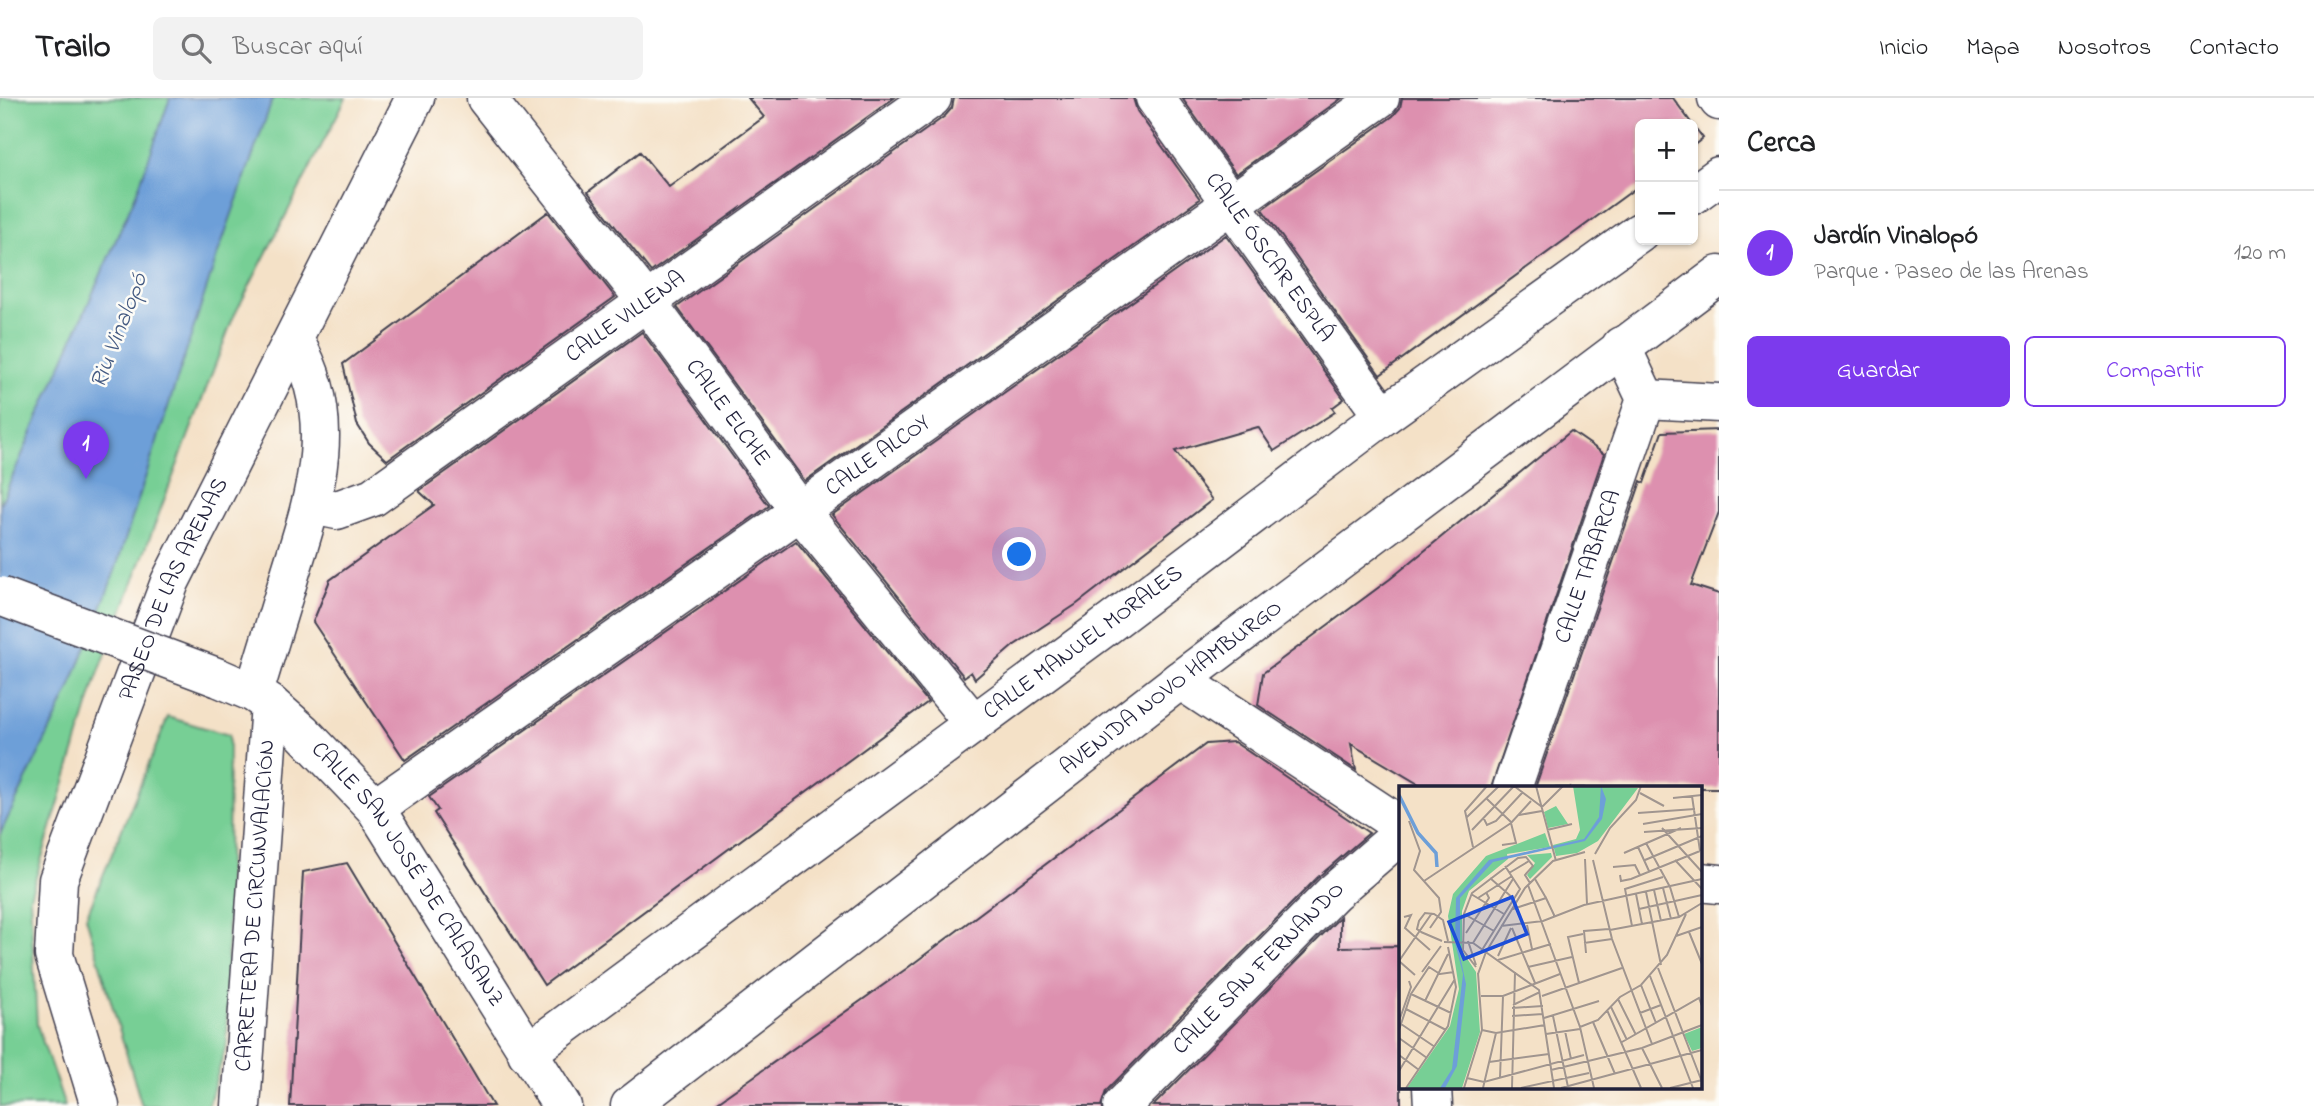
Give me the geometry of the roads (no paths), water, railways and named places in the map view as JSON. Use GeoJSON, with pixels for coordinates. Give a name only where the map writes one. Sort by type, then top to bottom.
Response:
{"type":"FeatureCollection","features":[{"type":"Feature","properties":{"kind":"street","name":"PASEO DE LAS ARENAS"},"geometry":{"type":"LineString","coordinates":[[100,1106],[54,955],[58,880],[170,582],[415,98]]}},
{"type":"Feature","properties":{"kind":"street","name":"CALLE ELCHE"},"geometry":{"type":"LineString","coordinates":[[486,98],[646,302],[800,511],[974,724]]}},
{"type":"Feature","properties":{"kind":"street","name":"CALLE VILLENA"},"geometry":{"type":"LineString","coordinates":[[312,505],[337,510],[373,497],[932,98]]}},
{"type":"Feature","properties":{"kind":"street","name":"CALLE ÓSCAR ESPLÁ"},"geometry":{"type":"LineString","coordinates":[[1155,98],[1383,415]]}},
{"type":"Feature","properties":{"kind":"street","name":"CALLE ALCOY"},"geometry":{"type":"LineString","coordinates":[[375,808],[1232,206],[1380,98]]}},
{"type":"Feature","properties":{"kind":"street"},"geometry":{"type":"LineString","coordinates":[[1698,191],[1719,176]]}},
{"type":"Feature","properties":{"kind":"street","name":"CALLE MANUEL MORALES"},"geometry":{"type":"LineString","coordinates":[[527,1054],[974,724],[1383,415],[1635,236]]}},
{"type":"Feature","properties":{"kind":"street","name":"AVENIDA NOVO HAMBURGO"},"geometry":{"type":"LineString","coordinates":[[630,1106],[1180,680],[1621,346],[1719,275]]}},
{"type":"Feature","properties":{"kind":"street","name":"CARRETERA DE CIRCUNVALACIÓN"},"geometry":{"type":"LineString","coordinates":[[242,1106],[262,699],[319,471],[320,425],[315,384],[294,340]]}},
{"type":"Feature","properties":{"kind":"street"},"geometry":{"type":"LineString","coordinates":[[1621,346],[1646,399],[1719,403]]}},
{"type":"Feature","properties":{"kind":"street","name":"CALLE TABARCA"},"geometry":{"type":"LineString","coordinates":[[1513,786],[1646,399]]}},
{"type":"Feature","properties":{"kind":"street","name":"CALLE SAN JOSÉ DE CALASANZ"},"geometry":{"type":"LineString","coordinates":[[0,596],[219,678],[262,699],[302,732],[375,808],[562,1106]]}},
{"type":"Feature","properties":{"kind":"street"},"geometry":{"type":"LineString","coordinates":[[1180,680],[1399,824]]}},
{"type":"Feature","properties":{"kind":"street","name":"CALLE SAN FERNANDO"},"geometry":{"type":"LineString","coordinates":[[1122,1106],[1333,893],[1399,837]]}},
{"type":"Feature","properties":{"kind":"street"},"geometry":{"type":"LineString","coordinates":[[1433,1088],[1433,1106]]}},
{"type":"Feature","properties":{"kind":"water","name":"Riu Vinalopó"},"geometry":{"type":"Polygon","coordinates":[[[170,98],[273,98],[217,256],[115,571],[69,691],[0,834],[0,505],[137,192],[170,98]]]}},
{"type":"Feature","properties":{"kind":"place","name":"Jardín Vinalopó"},"geometry":{"type":"Point","coordinates":[86,479]}}]}
